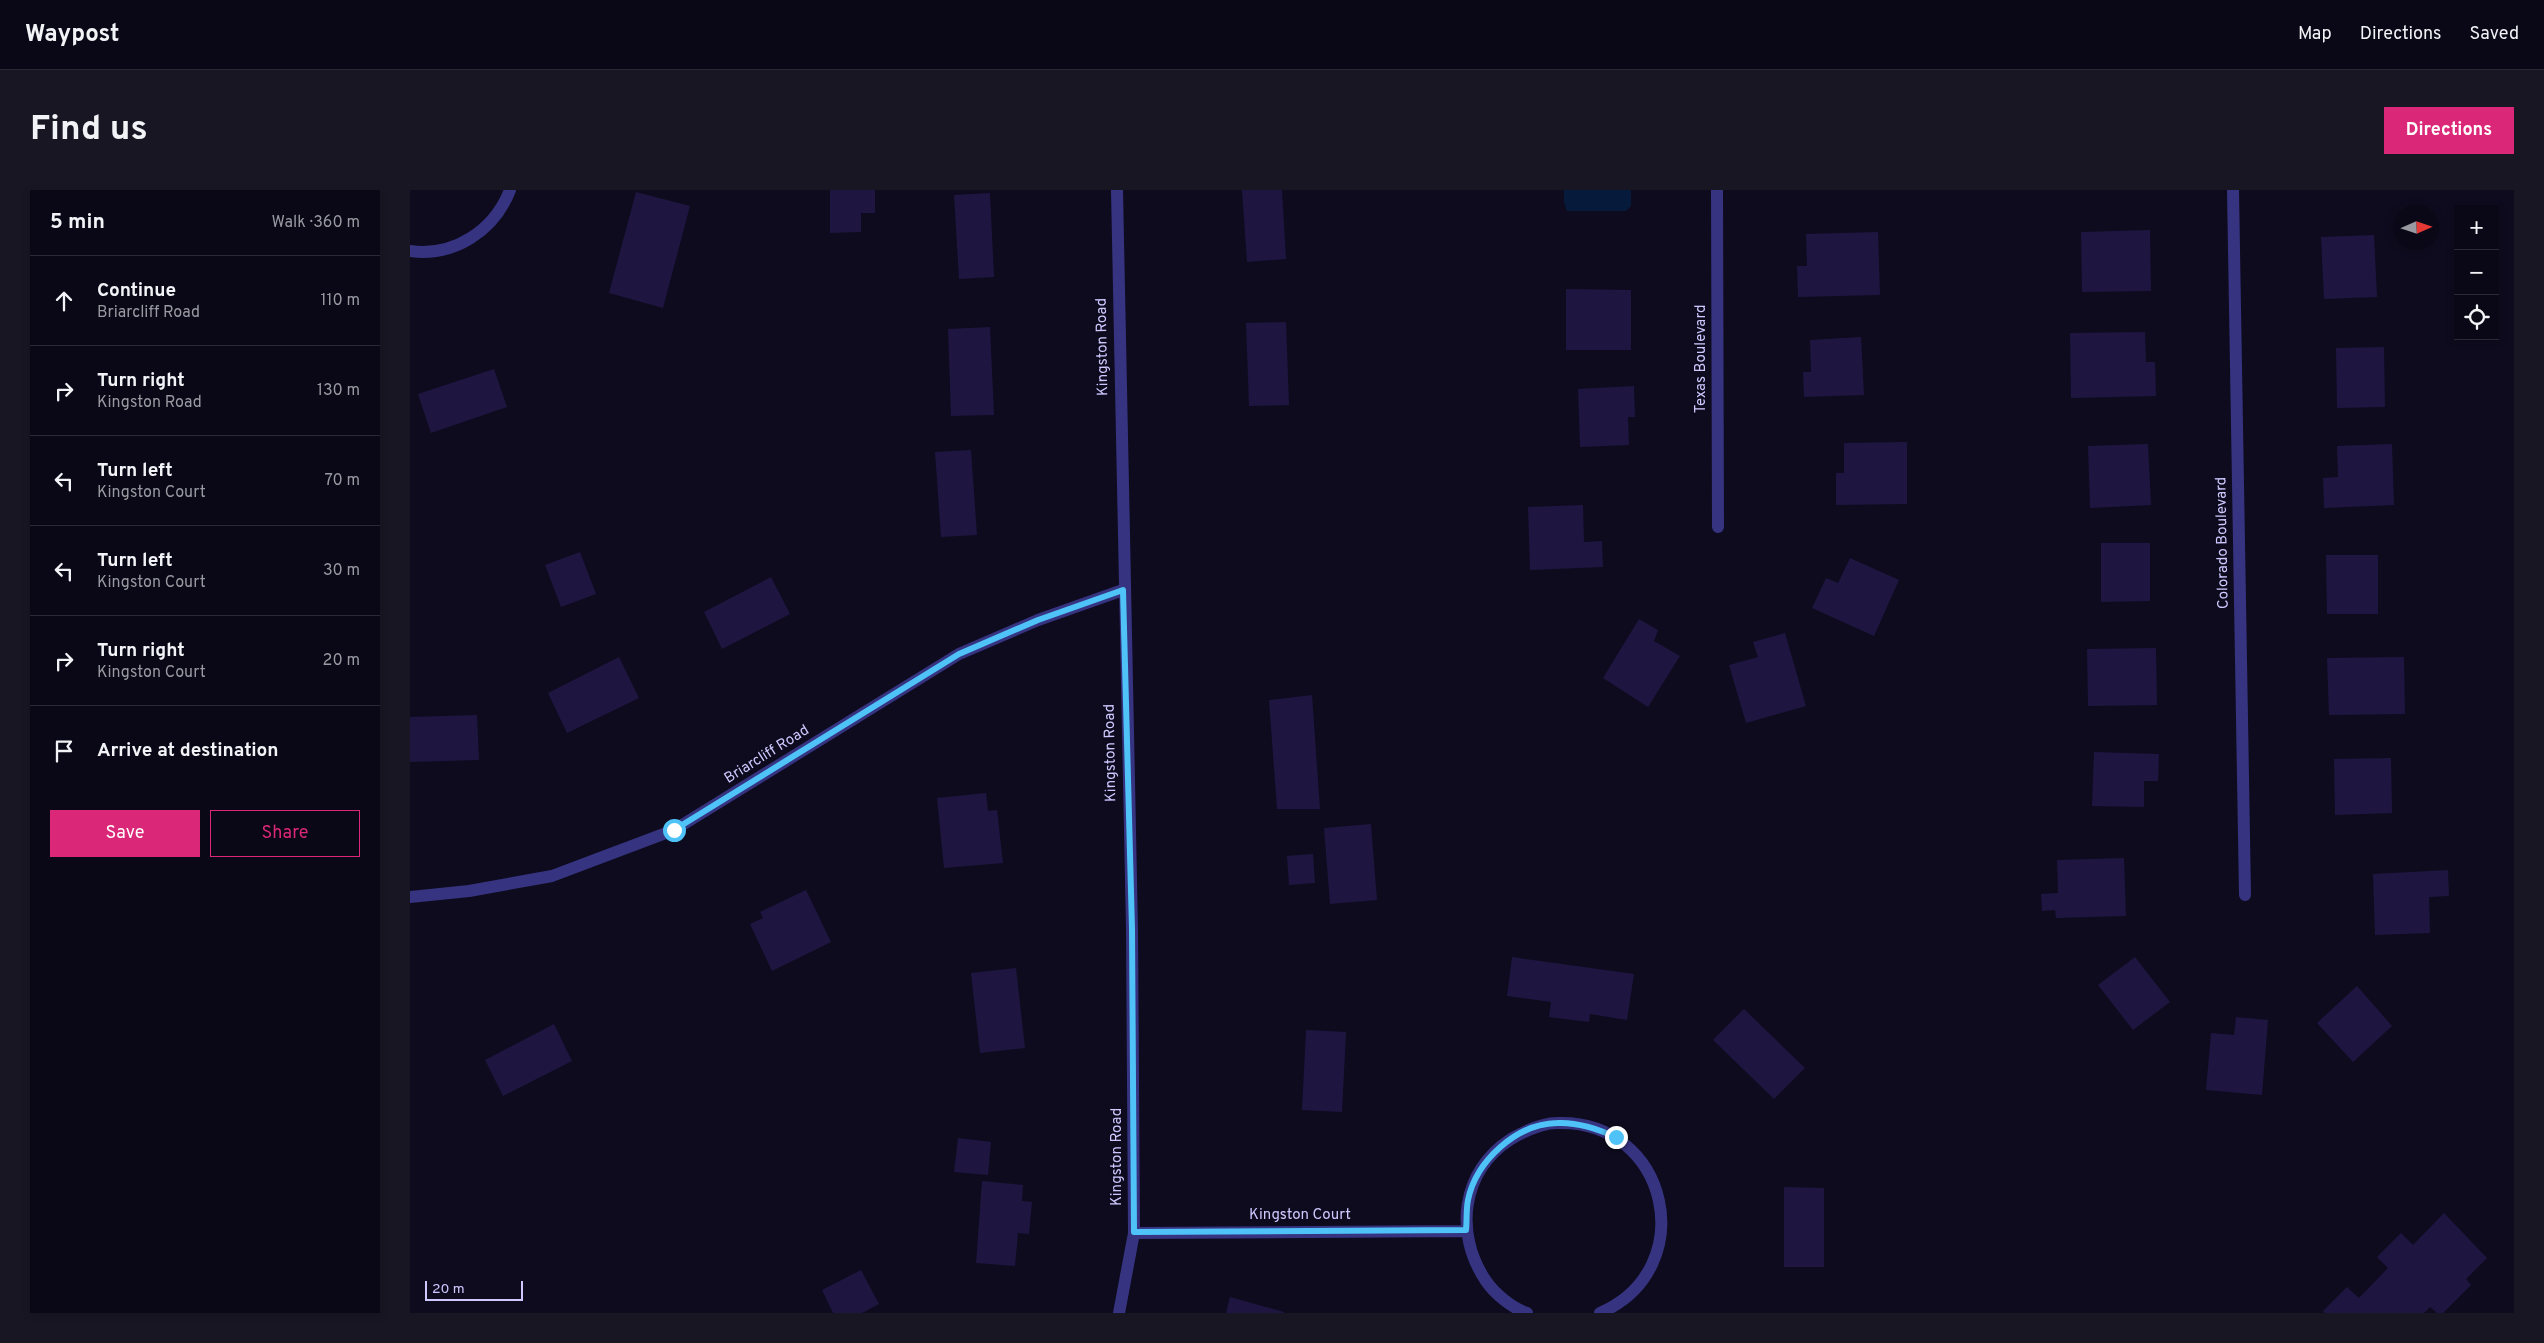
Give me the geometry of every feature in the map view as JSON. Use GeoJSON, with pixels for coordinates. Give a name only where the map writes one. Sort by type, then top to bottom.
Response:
{"type":"FeatureCollection","features":[{"type":"Feature","properties":{"kind":"street"},"geometry":{"type":"LineString","coordinates":[[410,251],[424,253],[455,247],[483,231],[503,206],[510,190]]}},
{"type":"Feature","properties":{"kind":"street","name":"Kingston Road"},"geometry":{"type":"LineString","coordinates":[[1117,190],[1123,590],[1132,929],[1134,1232],[1119,1313]]}},
{"type":"Feature","properties":{"kind":"street","name":"Texas Boulevard"},"geometry":{"type":"LineString","coordinates":[[1717,190],[1718,527]]}},
{"type":"Feature","properties":{"kind":"street","name":"Colorado Boulevard"},"geometry":{"type":"LineString","coordinates":[[2233,190],[2245,895]]}},
{"type":"Feature","properties":{"kind":"street","name":"Briarcliff Road"},"geometry":{"type":"LineString","coordinates":[[410,897],[469,892],[552,876],[674,830],[959,654],[1038,620],[1123,590]]}},
{"type":"Feature","properties":{"kind":"street"},"geometry":{"type":"LineString","coordinates":[[1527,1313],[1494,1292],[1474,1264],[1466,1230],[1468,1200],[1480,1170],[1500,1147],[1526,1130],[1556,1123],[1587,1126],[1616,1137],[1640,1158],[1656,1184],[1663,1218],[1658,1251],[1643,1282],[1619,1305],[1600,1313]]}},
{"type":"Feature","properties":{"kind":"street","name":"Kingston Court"},"geometry":{"type":"LineString","coordinates":[[1134,1232],[1466,1230]]}},
{"type":"Feature","properties":{"kind":"water"},"geometry":{"type":"Polygon","coordinates":[[[1564,190],[1631,190],[1631,206],[1626,211],[1567,211],[1564,202],[1564,190]]]}},
{"type":"Feature","properties":{"kind":"building"},"geometry":{"type":"Polygon","coordinates":[[[830,190],[875,190],[875,213],[861,213],[861,232],[830,233],[830,190]]]}},
{"type":"Feature","properties":{"kind":"building"},"geometry":{"type":"Polygon","coordinates":[[[1242,190],[1282,190],[1286,259],[1247,262],[1242,190]]]}},
{"type":"Feature","properties":{"kind":"building"},"geometry":{"type":"Polygon","coordinates":[[[636,192],[690,206],[663,308],[609,293],[636,192]]]}},
{"type":"Feature","properties":{"kind":"building"},"geometry":{"type":"Polygon","coordinates":[[[990,193],[994,277],[959,279],[954,195],[990,193]]]}},
{"type":"Feature","properties":{"kind":"building"},"geometry":{"type":"Polygon","coordinates":[[[2150,230],[2151,291],[2082,292],[2081,232],[2150,230]]]}},
{"type":"Feature","properties":{"kind":"building"},"geometry":{"type":"Polygon","coordinates":[[[1878,232],[1880,295],[1798,297],[1797,266],[1807,266],[1806,234],[1878,232]]]}},
{"type":"Feature","properties":{"kind":"building"},"geometry":{"type":"Polygon","coordinates":[[[2374,235],[2377,297],[2324,299],[2321,237],[2374,235]]]}},
{"type":"Feature","properties":{"kind":"building"},"geometry":{"type":"Polygon","coordinates":[[[1566,289],[1631,290],[1631,350],[1566,350],[1566,289]]]}},
{"type":"Feature","properties":{"kind":"building"},"geometry":{"type":"Polygon","coordinates":[[[1286,322],[1289,405],[1249,406],[1246,323],[1286,322]]]}},
{"type":"Feature","properties":{"kind":"building"},"geometry":{"type":"Polygon","coordinates":[[[990,327],[994,415],[951,416],[948,329],[990,327]]]}},
{"type":"Feature","properties":{"kind":"building"},"geometry":{"type":"Polygon","coordinates":[[[2145,332],[2146,362],[2155,362],[2156,396],[2071,398],[2070,333],[2145,332]]]}},
{"type":"Feature","properties":{"kind":"building"},"geometry":{"type":"Polygon","coordinates":[[[1861,337],[1864,395],[1804,397],[1803,372],[1811,372],[1810,340],[1861,337]]]}},
{"type":"Feature","properties":{"kind":"building"},"geometry":{"type":"Polygon","coordinates":[[[2384,347],[2385,407],[2337,408],[2336,348],[2384,347]]]}},
{"type":"Feature","properties":{"kind":"building"},"geometry":{"type":"Polygon","coordinates":[[[494,369],[507,407],[431,433],[418,394],[494,369]]]}},
{"type":"Feature","properties":{"kind":"building"},"geometry":{"type":"Polygon","coordinates":[[[1634,386],[1635,417],[1628,417],[1629,445],[1580,447],[1578,389],[1634,386]]]}},
{"type":"Feature","properties":{"kind":"building"},"geometry":{"type":"Polygon","coordinates":[[[1907,442],[1907,504],[1836,505],[1836,473],[1844,473],[1844,443],[1907,442]]]}},
{"type":"Feature","properties":{"kind":"building"},"geometry":{"type":"Polygon","coordinates":[[[2148,444],[2151,505],[2090,508],[2088,446],[2148,444]]]}},
{"type":"Feature","properties":{"kind":"building"},"geometry":{"type":"Polygon","coordinates":[[[2392,444],[2394,505],[2324,508],[2323,478],[2338,477],[2337,446],[2392,444]]]}},
{"type":"Feature","properties":{"kind":"building"},"geometry":{"type":"Polygon","coordinates":[[[971,450],[977,535],[941,537],[935,452],[971,450]]]}},
{"type":"Feature","properties":{"kind":"building"},"geometry":{"type":"Polygon","coordinates":[[[1583,505],[1584,542],[1602,541],[1603,567],[1530,570],[1528,507],[1583,505]]]}},
{"type":"Feature","properties":{"kind":"building"},"geometry":{"type":"Polygon","coordinates":[[[2101,543],[2150,543],[2150,601],[2101,602],[2101,543]]]}},
{"type":"Feature","properties":{"kind":"building"},"geometry":{"type":"Polygon","coordinates":[[[580,552],[596,594],[561,607],[545,565],[580,552]]]}},
{"type":"Feature","properties":{"kind":"building"},"geometry":{"type":"Polygon","coordinates":[[[2326,555],[2378,555],[2378,614],[2327,614],[2326,555]]]}},
{"type":"Feature","properties":{"kind":"building"},"geometry":{"type":"Polygon","coordinates":[[[1850,558],[1899,580],[1874,636],[1812,608],[1826,578],[1838,583],[1850,558]]]}},
{"type":"Feature","properties":{"kind":"building"},"geometry":{"type":"Polygon","coordinates":[[[771,577],[790,614],[722,649],[704,612],[771,577]]]}},
{"type":"Feature","properties":{"kind":"building"},"geometry":{"type":"Polygon","coordinates":[[[1639,619],[1658,630],[1654,641],[1680,656],[1648,707],[1603,678],[1639,619]]]}},
{"type":"Feature","properties":{"kind":"building"},"geometry":{"type":"Polygon","coordinates":[[[1785,633],[1806,706],[1746,723],[1729,665],[1758,657],[1753,642],[1785,633]]]}},
{"type":"Feature","properties":{"kind":"building"},"geometry":{"type":"Polygon","coordinates":[[[2156,648],[2157,705],[2088,706],[2087,649],[2156,648]]]}},
{"type":"Feature","properties":{"kind":"building"},"geometry":{"type":"Polygon","coordinates":[[[619,657],[639,698],[567,733],[548,693],[619,657]]]}},
{"type":"Feature","properties":{"kind":"building"},"geometry":{"type":"Polygon","coordinates":[[[2404,657],[2405,714],[2329,715],[2327,658],[2404,657]]]}},
{"type":"Feature","properties":{"kind":"building"},"geometry":{"type":"Polygon","coordinates":[[[1312,695],[1320,809],[1277,809],[1269,700],[1312,695]]]}},
{"type":"Feature","properties":{"kind":"building"},"geometry":{"type":"Polygon","coordinates":[[[477,715],[479,760],[410,762],[410,717],[477,715]]]}},
{"type":"Feature","properties":{"kind":"building"},"geometry":{"type":"Polygon","coordinates":[[[2094,752],[2159,754],[2158,781],[2144,781],[2144,807],[2092,806],[2094,752]]]}},
{"type":"Feature","properties":{"kind":"building"},"geometry":{"type":"Polygon","coordinates":[[[2391,758],[2392,813],[2335,815],[2334,759],[2391,758]]]}},
{"type":"Feature","properties":{"kind":"building"},"geometry":{"type":"Polygon","coordinates":[[[986,793],[988,811],[997,810],[1003,863],[944,868],[937,798],[986,793]]]}},
{"type":"Feature","properties":{"kind":"building"},"geometry":{"type":"Polygon","coordinates":[[[1371,824],[1377,900],[1330,904],[1324,828],[1371,824]]]}},
{"type":"Feature","properties":{"kind":"building"},"geometry":{"type":"Polygon","coordinates":[[[1313,854],[1315,883],[1289,885],[1287,856],[1313,854]]]}},
{"type":"Feature","properties":{"kind":"building"},"geometry":{"type":"Polygon","coordinates":[[[2124,858],[2126,916],[2056,918],[2055,910],[2042,911],[2041,894],[2058,893],[2057,860],[2124,858]]]}},
{"type":"Feature","properties":{"kind":"building"},"geometry":{"type":"Polygon","coordinates":[[[2448,870],[2449,896],[2429,897],[2430,933],[2375,935],[2373,874],[2448,870]]]}},
{"type":"Feature","properties":{"kind":"building"},"geometry":{"type":"Polygon","coordinates":[[[806,890],[831,942],[772,971],[750,924],[763,918],[760,912],[806,890]]]}},
{"type":"Feature","properties":{"kind":"building"},"geometry":{"type":"Polygon","coordinates":[[[1512,957],[1634,974],[1627,1020],[1590,1014],[1589,1022],[1549,1017],[1551,1002],[1507,996],[1512,957]]]}},
{"type":"Feature","properties":{"kind":"building"},"geometry":{"type":"Polygon","coordinates":[[[2135,957],[2170,1002],[2133,1030],[2098,985],[2135,957]]]}},
{"type":"Feature","properties":{"kind":"building"},"geometry":{"type":"Polygon","coordinates":[[[1016,968],[1025,1048],[980,1053],[971,973],[1016,968]]]}},
{"type":"Feature","properties":{"kind":"building"},"geometry":{"type":"Polygon","coordinates":[[[2357,986],[2392,1026],[2353,1062],[2317,1023],[2357,986]]]}},
{"type":"Feature","properties":{"kind":"building"},"geometry":{"type":"Polygon","coordinates":[[[1744,1009],[1805,1068],[1774,1099],[1713,1040],[1744,1009]]]}},
{"type":"Feature","properties":{"kind":"building"},"geometry":{"type":"Polygon","coordinates":[[[2236,1017],[2268,1020],[2262,1095],[2206,1090],[2211,1033],[2234,1035],[2236,1017]]]}},
{"type":"Feature","properties":{"kind":"building"},"geometry":{"type":"Polygon","coordinates":[[[554,1024],[572,1061],[503,1096],[485,1060],[554,1024]]]}},
{"type":"Feature","properties":{"kind":"building"},"geometry":{"type":"Polygon","coordinates":[[[1306,1030],[1346,1032],[1342,1112],[1302,1110],[1306,1030]]]}},
{"type":"Feature","properties":{"kind":"building"},"geometry":{"type":"Polygon","coordinates":[[[958,1138],[991,1142],[988,1175],[954,1172],[958,1138]]]}},
{"type":"Feature","properties":{"kind":"building"},"geometry":{"type":"Polygon","coordinates":[[[982,1181],[1023,1185],[1022,1201],[1032,1202],[1029,1234],[1018,1233],[1015,1266],[976,1263],[982,1181]]]}},
{"type":"Feature","properties":{"kind":"building"},"geometry":{"type":"Polygon","coordinates":[[[1784,1187],[1824,1188],[1824,1267],[1784,1267],[1784,1187]]]}},
{"type":"Feature","properties":{"kind":"building"},"geometry":{"type":"Polygon","coordinates":[[[2444,1213],[2487,1258],[2466,1279],[2471,1285],[2443,1313],[2437,1313],[2430,1307],[2424,1313],[2324,1313],[2323,1311],[2347,1287],[2359,1298],[2388,1268],[2377,1257],[2401,1233],[2413,1245],[2444,1213]]]}},
{"type":"Feature","properties":{"kind":"building"},"geometry":{"type":"Polygon","coordinates":[[[861,1270],[879,1304],[862,1313],[833,1313],[822,1290],[861,1270]]]}},
{"type":"Feature","properties":{"kind":"building"},"geometry":{"type":"Polygon","coordinates":[[[1230,1297],[1284,1312],[1284,1313],[1226,1313],[1230,1297]]]}},
{"type":"Feature","properties":{"kind":"route"},"geometry":{"type":"LineString","coordinates":[[674,830],[959,654],[1038,620],[1123,590],[1132,929],[1134,1232],[1466,1230],[1468,1200],[1480,1170],[1500,1147],[1526,1130],[1556,1123],[1587,1126],[1616,1137]]}}]}
